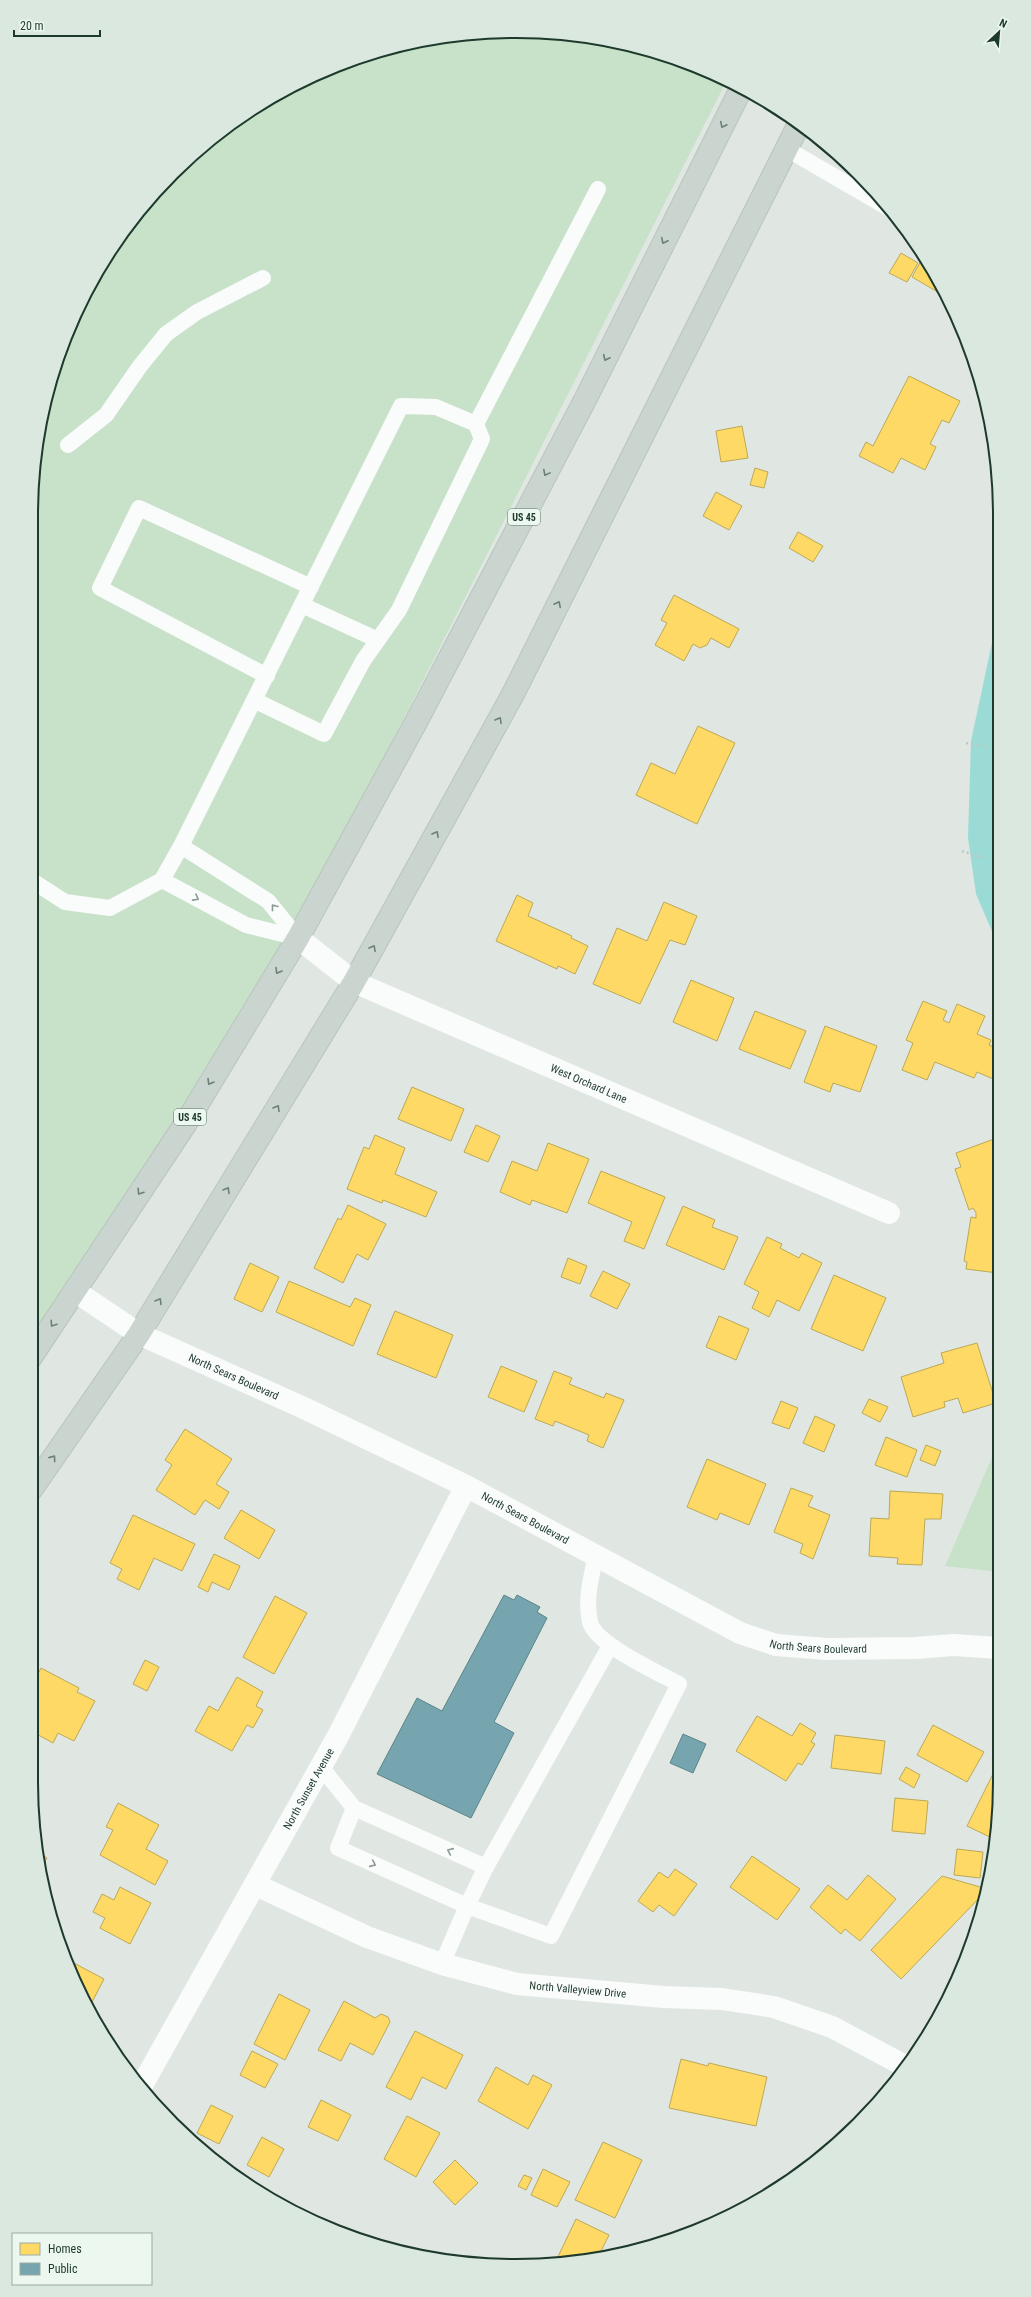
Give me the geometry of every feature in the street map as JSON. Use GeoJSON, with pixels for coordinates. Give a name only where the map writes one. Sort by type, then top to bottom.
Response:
{"type":"FeatureCollection","features":[{"type":"Feature","properties":{"kind":"main road","name":"US 45"},"geometry":{"type":"LineString","coordinates":[[38,1347],[186,1123],[298,938],[415,724],[581,407],[738,93]]}},
{"type":"Feature","properties":{"kind":"main road"},"geometry":{"type":"LineString","coordinates":[[38,1480],[139,1334],[354,982],[512,696],[796,130]]}},
{"type":"Feature","properties":{"kind":"street","name":"West Orchard Lane"},"geometry":{"type":"LineString","coordinates":[[298,938],[354,982],[889,1213]]}},
{"type":"Feature","properties":{"kind":"street","name":"North Sears Boulevard"},"geometry":{"type":"LineString","coordinates":[[75,1292],[139,1334],[304,1408],[466,1486],[740,1633],[776,1645],[827,1649],[915,1648],[953,1645],[993,1648]]}},
{"type":"Feature","properties":{"kind":"street","name":"North Sunset Avenue"},"geometry":{"type":"LineString","coordinates":[[144,2081],[321,1767],[466,1486]]}},
{"type":"Feature","properties":{"kind":"street","name":"North Valleyview Drive"},"geometry":{"type":"LineString","coordinates":[[256,1885],[367,1937],[442,1964],[517,1984],[664,1997],[722,1999],[774,2007],[832,2027],[900,2064]]}},
{"type":"Feature","properties":{"kind":"lane"},"geometry":{"type":"LineString","coordinates":[[787,149],[873,199]]}},
{"type":"Feature","properties":{"kind":"lane"},"geometry":{"type":"LineString","coordinates":[[476,424],[598,189]]}},
{"type":"Feature","properties":{"kind":"lane"},"geometry":{"type":"LineString","coordinates":[[68,445],[106,415],[140,366],[166,334],[197,312],[263,278]]}},
{"type":"Feature","properties":{"kind":"lane"},"geometry":{"type":"LineString","coordinates":[[38,885],[65,902],[110,908],[162,880],[181,846],[254,700],[267,676],[401,406],[436,406],[476,424],[482,440],[399,610],[363,661],[324,734],[254,700]]}},
{"type":"Feature","properties":{"kind":"lane"},"geometry":{"type":"LineString","coordinates":[[267,676],[100,588],[139,508],[311,588]]}},
{"type":"Feature","properties":{"kind":"lane"},"geometry":{"type":"LineString","coordinates":[[302,605],[378,640]]}},
{"type":"Feature","properties":{"kind":"lane"},"geometry":{"type":"LineString","coordinates":[[181,846],[268,901],[298,938]]}},
{"type":"Feature","properties":{"kind":"lane"},"geometry":{"type":"LineString","coordinates":[[162,880],[246,925],[298,938]]}},
{"type":"Feature","properties":{"kind":"lane"},"geometry":{"type":"LineString","coordinates":[[354,1808],[338,1848],[467,1906],[551,1936],[679,1684],[610,1646],[591,1624],[588,1594],[596,1555]]}},
{"type":"Feature","properties":{"kind":"lane"},"geometry":{"type":"LineString","coordinates":[[442,1964],[486,1867],[610,1646]]}},
{"type":"Feature","properties":{"kind":"lane"},"geometry":{"type":"LineString","coordinates":[[321,1767],[354,1808],[486,1867]]}},
{"type":"Feature","properties":{"kind":"path"},"geometry":{"type":"LineString","coordinates":[[966,743],[988,747]]}},
{"type":"Feature","properties":{"kind":"path"},"geometry":{"type":"LineString","coordinates":[[962,851],[983,858]]}},
{"type":"Feature","properties":{"kind":"green space"},"geometry":{"type":"Polygon","coordinates":[[[484,39],[547,39],[609,47],[639,54],[669,63],[724,86],[280,963],[38,1345],[39,484],[47,422],[54,392],[63,362],[87,304],[118,250],[137,225],[156,201],[201,156],[250,118],[277,102],[304,87],[362,63],[422,47],[453,42],[484,39]]]}},
{"type":"Feature","properties":{"kind":"green space"},"geometry":{"type":"Polygon","coordinates":[[[993,1455],[993,1571],[945,1566],[993,1455]]]}},
{"type":"Feature","properties":{"kind":"water"},"geometry":{"type":"Polygon","coordinates":[[[993,638],[993,934],[976,894],[968,838],[971,741],[993,638]]]}},
{"type":"Feature","properties":{"kind":"building: Homes"},"geometry":{"type":"Polygon","coordinates":[[[901,253],[918,263],[907,282],[889,273],[901,253]]]}},
{"type":"Feature","properties":{"kind":"building: Homes"},"geometry":{"type":"Polygon","coordinates":[[[920,262],[937,292],[912,277],[920,262]]]}},
{"type":"Feature","properties":{"kind":"building: Homes"},"geometry":{"type":"Polygon","coordinates":[[[909,376],[960,401],[949,423],[942,420],[930,444],[936,447],[925,470],[901,458],[893,473],[859,456],[866,442],[873,446],[909,376]]]}},
{"type":"Feature","properties":{"kind":"building: Homes"},"geometry":{"type":"Polygon","coordinates":[[[742,426],[748,458],[721,462],[716,431],[742,426]]]}},
{"type":"Feature","properties":{"kind":"building: Homes"},"geometry":{"type":"Polygon","coordinates":[[[755,468],[768,472],[764,488],[750,485],[755,468]]]}},
{"type":"Feature","properties":{"kind":"building: Homes"},"geometry":{"type":"Polygon","coordinates":[[[716,492],[742,506],[729,530],[703,516],[716,492]]]}},
{"type":"Feature","properties":{"kind":"building: Homes"},"geometry":{"type":"Polygon","coordinates":[[[798,532],[823,546],[813,562],[789,548],[798,532]]]}},
{"type":"Feature","properties":{"kind":"building: Homes"},"geometry":{"type":"Polygon","coordinates":[[[674,595],[739,629],[729,648],[711,638],[707,645],[700,648],[693,644],[684,661],[655,645],[667,623],[661,620],[674,595]]]}},
{"type":"Feature","properties":{"kind":"building: Homes"},"geometry":{"type":"Polygon","coordinates":[[[698,726],[735,743],[697,824],[636,795],[651,763],[675,774],[698,726]]]}},
{"type":"Feature","properties":{"kind":"building: Homes"},"geometry":{"type":"Polygon","coordinates":[[[517,895],[533,903],[528,916],[572,936],[571,938],[588,946],[575,974],[558,966],[557,969],[496,941],[517,895]]]}},
{"type":"Feature","properties":{"kind":"building: Homes"},"geometry":{"type":"Polygon","coordinates":[[[664,902],[697,916],[685,945],[670,940],[640,1004],[593,984],[617,928],[647,941],[664,902]]]}},
{"type":"Feature","properties":{"kind":"building: Homes"},"geometry":{"type":"Polygon","coordinates":[[[691,980],[734,998],[717,1041],[673,1022],[691,980]]]}},
{"type":"Feature","properties":{"kind":"building: Homes"},"geometry":{"type":"Polygon","coordinates":[[[923,1001],[947,1011],[943,1020],[949,1023],[957,1004],[985,1016],[977,1034],[991,1040],[989,1045],[993,1047],[993,1079],[977,1072],[974,1078],[935,1062],[927,1080],[902,1070],[913,1043],[906,1040],[923,1001]]]}},
{"type":"Feature","properties":{"kind":"building: Homes"},"geometry":{"type":"Polygon","coordinates":[[[755,1011],[806,1031],[790,1069],[739,1049],[755,1011]]]}},
{"type":"Feature","properties":{"kind":"building: Homes"},"geometry":{"type":"Polygon","coordinates":[[[825,1026],[877,1046],[860,1092],[833,1083],[830,1092],[804,1082],[825,1026]]]}},
{"type":"Feature","properties":{"kind":"building: Homes"},"geometry":{"type":"Polygon","coordinates":[[[412,1087],[464,1109],[451,1141],[398,1119],[412,1087]]]}},
{"type":"Feature","properties":{"kind":"building: Homes"},"geometry":{"type":"Polygon","coordinates":[[[476,1125],[500,1136],[488,1162],[464,1152],[476,1125]]]}},
{"type":"Feature","properties":{"kind":"building: Homes"},"geometry":{"type":"Polygon","coordinates":[[[375,1135],[405,1148],[395,1174],[437,1192],[426,1217],[383,1200],[382,1203],[347,1189],[364,1147],[369,1149],[375,1135]]]}},
{"type":"Feature","properties":{"kind":"building: Homes"},"geometry":{"type":"Polygon","coordinates":[[[993,1139],[993,1272],[966,1269],[967,1262],[964,1261],[971,1217],[976,1218],[976,1213],[973,1208],[969,1210],[955,1169],[961,1167],[956,1153],[993,1139]]]}},
{"type":"Feature","properties":{"kind":"building: Homes"},"geometry":{"type":"Polygon","coordinates":[[[548,1143],[589,1159],[567,1213],[532,1200],[530,1205],[500,1192],[512,1161],[537,1171],[548,1143]]]}},
{"type":"Feature","properties":{"kind":"building: Homes"},"geometry":{"type":"Polygon","coordinates":[[[601,1171],[665,1197],[644,1249],[624,1241],[632,1222],[588,1203],[601,1171]]]}},
{"type":"Feature","properties":{"kind":"building: Homes"},"geometry":{"type":"Polygon","coordinates":[[[348,1205],[386,1224],[368,1260],[357,1254],[343,1283],[314,1268],[338,1218],[341,1220],[348,1205]]]}},
{"type":"Feature","properties":{"kind":"building: Homes"},"geometry":{"type":"Polygon","coordinates":[[[683,1206],[715,1220],[712,1227],[738,1237],[724,1270],[666,1245],[683,1206]]]}},
{"type":"Feature","properties":{"kind":"building: Homes"},"geometry":{"type":"Polygon","coordinates":[[[767,1237],[782,1244],[780,1248],[799,1258],[802,1253],[822,1263],[799,1311],[777,1300],[769,1317],[752,1308],[759,1292],[744,1284],[767,1237]]]}},
{"type":"Feature","properties":{"kind":"building: Homes"},"geometry":{"type":"Polygon","coordinates":[[[568,1258],[587,1266],[580,1284],[561,1277],[568,1258]]]}},
{"type":"Feature","properties":{"kind":"building: Homes"},"geometry":{"type":"Polygon","coordinates":[[[250,1263],[279,1277],[262,1312],[234,1299],[250,1263]]]}},
{"type":"Feature","properties":{"kind":"building: Homes"},"geometry":{"type":"Polygon","coordinates":[[[603,1271],[630,1284],[617,1309],[590,1296],[603,1271]]]}},
{"type":"Feature","properties":{"kind":"building: Homes"},"geometry":{"type":"Polygon","coordinates":[[[834,1275],[886,1298],[863,1351],[811,1329],[834,1275]]]}},
{"type":"Feature","properties":{"kind":"building: Homes"},"geometry":{"type":"Polygon","coordinates":[[[289,1281],[350,1307],[355,1298],[371,1305],[353,1346],[276,1312],[289,1281]]]}},
{"type":"Feature","properties":{"kind":"building: Homes"},"geometry":{"type":"Polygon","coordinates":[[[395,1311],[453,1335],[436,1378],[377,1354],[395,1311]]]}},
{"type":"Feature","properties":{"kind":"building: Homes"},"geometry":{"type":"Polygon","coordinates":[[[719,1316],[749,1329],[736,1360],[706,1347],[719,1316]]]}},
{"type":"Feature","properties":{"kind":"building: Homes"},"geometry":{"type":"Polygon","coordinates":[[[977,1343],[993,1394],[993,1404],[963,1413],[958,1398],[944,1402],[945,1407],[913,1417],[901,1377],[944,1363],[941,1353],[977,1343]]]}},
{"type":"Feature","properties":{"kind":"building: Homes"},"geometry":{"type":"Polygon","coordinates":[[[501,1366],[537,1381],[524,1412],[488,1397],[501,1366]]]}},
{"type":"Feature","properties":{"kind":"building: Homes"},"geometry":{"type":"Polygon","coordinates":[[[554,1371],[572,1378],[569,1384],[604,1398],[606,1393],[624,1400],[603,1448],[587,1441],[589,1435],[555,1421],[553,1426],[535,1419],[554,1371]]]}},
{"type":"Feature","properties":{"kind":"building: Homes"},"geometry":{"type":"Polygon","coordinates":[[[869,1399],[888,1407],[880,1422],[862,1413],[869,1399]]]}},
{"type":"Feature","properties":{"kind":"building: Homes"},"geometry":{"type":"Polygon","coordinates":[[[781,1401],[798,1408],[789,1429],[772,1423],[781,1401]]]}},
{"type":"Feature","properties":{"kind":"building: Homes"},"geometry":{"type":"Polygon","coordinates":[[[815,1416],[835,1425],[824,1452],[803,1443],[815,1416]]]}},
{"type":"Feature","properties":{"kind":"building: Homes"},"geometry":{"type":"Polygon","coordinates":[[[185,1429],[232,1459],[216,1484],[229,1492],[219,1509],[205,1500],[195,1515],[156,1490],[172,1465],[165,1460],[185,1429]]]}},
{"type":"Feature","properties":{"kind":"building: Homes"},"geometry":{"type":"Polygon","coordinates":[[[886,1437],[917,1450],[907,1477],[875,1465],[886,1437]]]}},
{"type":"Feature","properties":{"kind":"building: Homes"},"geometry":{"type":"Polygon","coordinates":[[[926,1445],[941,1451],[935,1466],[920,1460],[926,1445]]]}},
{"type":"Feature","properties":{"kind":"building: Homes"},"geometry":{"type":"Polygon","coordinates":[[[707,1459],[766,1484],[749,1525],[720,1513],[717,1520],[687,1507],[707,1459]]]}},
{"type":"Feature","properties":{"kind":"building: Homes"},"geometry":{"type":"Polygon","coordinates":[[[791,1488],[813,1496],[808,1506],[830,1515],[813,1559],[800,1553],[803,1544],[774,1532],[791,1488]]]}},
{"type":"Feature","properties":{"kind":"building: Homes"},"geometry":{"type":"Polygon","coordinates":[[[890,1491],[943,1494],[941,1519],[925,1519],[922,1565],[897,1564],[898,1558],[869,1556],[871,1518],[889,1519],[890,1491]]]}},
{"type":"Feature","properties":{"kind":"building: Homes"},"geometry":{"type":"Polygon","coordinates":[[[241,1510],[275,1530],[259,1559],[224,1538],[241,1510]]]}},
{"type":"Feature","properties":{"kind":"building: Homes"},"geometry":{"type":"Polygon","coordinates":[[[133,1515],[195,1544],[182,1571],[154,1558],[139,1590],[117,1579],[122,1569],[110,1563],[133,1515]]]}},
{"type":"Feature","properties":{"kind":"building: Homes"},"geometry":{"type":"Polygon","coordinates":[[[214,1554],[240,1566],[229,1590],[212,1582],[208,1592],[198,1587],[214,1554]]]}},
{"type":"Feature","properties":{"kind":"building: Homes"},"geometry":{"type":"Polygon","coordinates":[[[275,1596],[307,1613],[274,1674],[243,1657],[275,1596]]]}},
{"type":"Feature","properties":{"kind":"building: Homes"},"geometry":{"type":"Polygon","coordinates":[[[145,1660],[159,1667],[147,1691],[133,1684],[145,1660]]]}},
{"type":"Feature","properties":{"kind":"building: Homes"},"geometry":{"type":"Polygon","coordinates":[[[41,1668],[79,1688],[77,1692],[95,1701],[74,1741],[58,1733],[53,1743],[38,1735],[38,1674],[41,1668]]]}},
{"type":"Feature","properties":{"kind":"building: Homes"},"geometry":{"type":"Polygon","coordinates":[[[237,1677],[263,1692],[256,1706],[263,1710],[253,1728],[247,1725],[232,1751],[195,1731],[209,1706],[218,1711],[237,1677]]]}},
{"type":"Feature","properties":{"kind":"building: Homes"},"geometry":{"type":"Polygon","coordinates":[[[757,1716],[792,1736],[800,1723],[816,1733],[811,1742],[815,1744],[802,1765],[798,1763],[786,1781],[736,1751],[757,1716]]]}},
{"type":"Feature","properties":{"kind":"building: Homes"},"geometry":{"type":"Polygon","coordinates":[[[933,1725],[984,1752],[967,1782],[917,1755],[933,1725]]]}},
{"type":"Feature","properties":{"kind":"building: Homes"},"geometry":{"type":"Polygon","coordinates":[[[835,1735],[885,1741],[881,1774],[831,1768],[835,1735]]]}},
{"type":"Feature","properties":{"kind":"building: Homes"},"geometry":{"type":"Polygon","coordinates":[[[906,1767],[920,1775],[914,1788],[899,1779],[906,1767]]]}},
{"type":"Feature","properties":{"kind":"building: Homes"},"geometry":{"type":"Polygon","coordinates":[[[993,1774],[990,1837],[967,1826],[993,1774]]]}},
{"type":"Feature","properties":{"kind":"building: Homes"},"geometry":{"type":"Polygon","coordinates":[[[895,1798],[928,1801],[925,1834],[892,1831],[895,1798]]]}},
{"type":"Feature","properties":{"kind":"building: Homes"},"geometry":{"type":"Polygon","coordinates":[[[118,1803],[159,1825],[146,1849],[168,1861],[155,1885],[100,1855],[113,1830],[106,1827],[118,1803]]]}},
{"type":"Feature","properties":{"kind":"building: Homes"},"geometry":{"type":"Polygon","coordinates":[[[957,1849],[983,1852],[980,1878],[954,1875],[957,1849]]]}},
{"type":"Feature","properties":{"kind":"building: Homes"},"geometry":{"type":"Polygon","coordinates":[[[752,1856],[800,1889],[777,1920],[730,1887],[752,1856]]]}},
{"type":"Feature","properties":{"kind":"building: Homes"},"geometry":{"type":"Polygon","coordinates":[[[675,1869],[697,1884],[674,1916],[659,1905],[653,1912],[638,1901],[659,1872],[668,1878],[675,1869]]]}},
{"type":"Feature","properties":{"kind":"building: Homes"},"geometry":{"type":"Polygon","coordinates":[[[868,1875],[896,1899],[860,1941],[845,1929],[841,1934],[810,1907],[828,1885],[847,1900],[868,1875]]]}},
{"type":"Feature","properties":{"kind":"building: Homes"},"geometry":{"type":"Polygon","coordinates":[[[942,1876],[981,1887],[978,1899],[901,1979],[871,1950],[942,1876]]]}},
{"type":"Feature","properties":{"kind":"building: Homes"},"geometry":{"type":"Polygon","coordinates":[[[120,1887],[151,1903],[130,1944],[100,1928],[105,1918],[93,1912],[102,1894],[114,1900],[120,1887]]]}},
{"type":"Feature","properties":{"kind":"building: Homes"},"geometry":{"type":"Polygon","coordinates":[[[74,1963],[104,1979],[92,2002],[74,1963]]]}},
{"type":"Feature","properties":{"kind":"building: Homes"},"geometry":{"type":"Polygon","coordinates":[[[279,1994],[310,2010],[285,2060],[254,2044],[279,1994]]]}},
{"type":"Feature","properties":{"kind":"building: Homes"},"geometry":{"type":"Polygon","coordinates":[[[344,2001],[375,2018],[381,2014],[388,2017],[390,2022],[373,2055],[350,2043],[341,2061],[318,2050],[344,2001]]]}},
{"type":"Feature","properties":{"kind":"building: Homes"},"geometry":{"type":"Polygon","coordinates":[[[415,2031],[463,2055],[446,2089],[422,2077],[411,2100],[386,2087],[415,2031]]]}},
{"type":"Feature","properties":{"kind":"building: Homes"},"geometry":{"type":"Polygon","coordinates":[[[252,2051],[278,2064],[265,2088],[240,2075],[252,2051]]]}},
{"type":"Feature","properties":{"kind":"building: Homes"},"geometry":{"type":"Polygon","coordinates":[[[681,2059],[708,2066],[709,2063],[767,2077],[756,2126],[669,2108],[681,2059]]]}},
{"type":"Feature","properties":{"kind":"building: Homes"},"geometry":{"type":"Polygon","coordinates":[[[496,2067],[528,2085],[533,2075],[552,2085],[528,2129],[478,2101],[496,2067]]]}},
{"type":"Feature","properties":{"kind":"building: Homes"},"geometry":{"type":"Polygon","coordinates":[[[321,2100],[351,2115],[338,2141],[308,2127],[321,2100]]]}},
{"type":"Feature","properties":{"kind":"building: Homes"},"geometry":{"type":"Polygon","coordinates":[[[211,2105],[233,2116],[219,2144],[197,2133],[211,2105]]]}},
{"type":"Feature","properties":{"kind":"building: Homes"},"geometry":{"type":"Polygon","coordinates":[[[407,2116],[440,2133],[416,2177],[384,2159],[407,2116]]]}},
{"type":"Feature","properties":{"kind":"building: Homes"},"geometry":{"type":"Polygon","coordinates":[[[262,2137],[284,2149],[269,2177],[247,2165],[262,2137]]]}},
{"type":"Feature","properties":{"kind":"building: Homes"},"geometry":{"type":"Polygon","coordinates":[[[603,2142],[642,2160],[615,2218],[575,2200],[603,2142]]]}},
{"type":"Feature","properties":{"kind":"building: Homes"},"geometry":{"type":"Polygon","coordinates":[[[455,2160],[478,2183],[455,2205],[433,2182],[455,2160]]]}},
{"type":"Feature","properties":{"kind":"building: Homes"},"geometry":{"type":"Polygon","coordinates":[[[543,2169],[570,2182],[557,2207],[531,2195],[543,2169]]]}},
{"type":"Feature","properties":{"kind":"building: Homes"},"geometry":{"type":"Polygon","coordinates":[[[524,2175],[532,2178],[526,2190],[518,2186],[524,2175]]]}},
{"type":"Feature","properties":{"kind":"building: Homes"},"geometry":{"type":"Polygon","coordinates":[[[576,2219],[609,2235],[601,2251],[558,2257],[576,2219]]]}},
{"type":"Feature","properties":{"kind":"building: Public"},"geometry":{"type":"Polygon","coordinates":[[[504,1595],[514,1600],[517,1595],[540,1607],[537,1612],[547,1618],[494,1722],[514,1733],[471,1818],[377,1774],[417,1698],[442,1711],[504,1595]]]}},
{"type":"Feature","properties":{"kind":"building: Public"},"geometry":{"type":"Polygon","coordinates":[[[683,1734],[706,1744],[693,1773],[670,1763],[683,1734]]]}}]}
